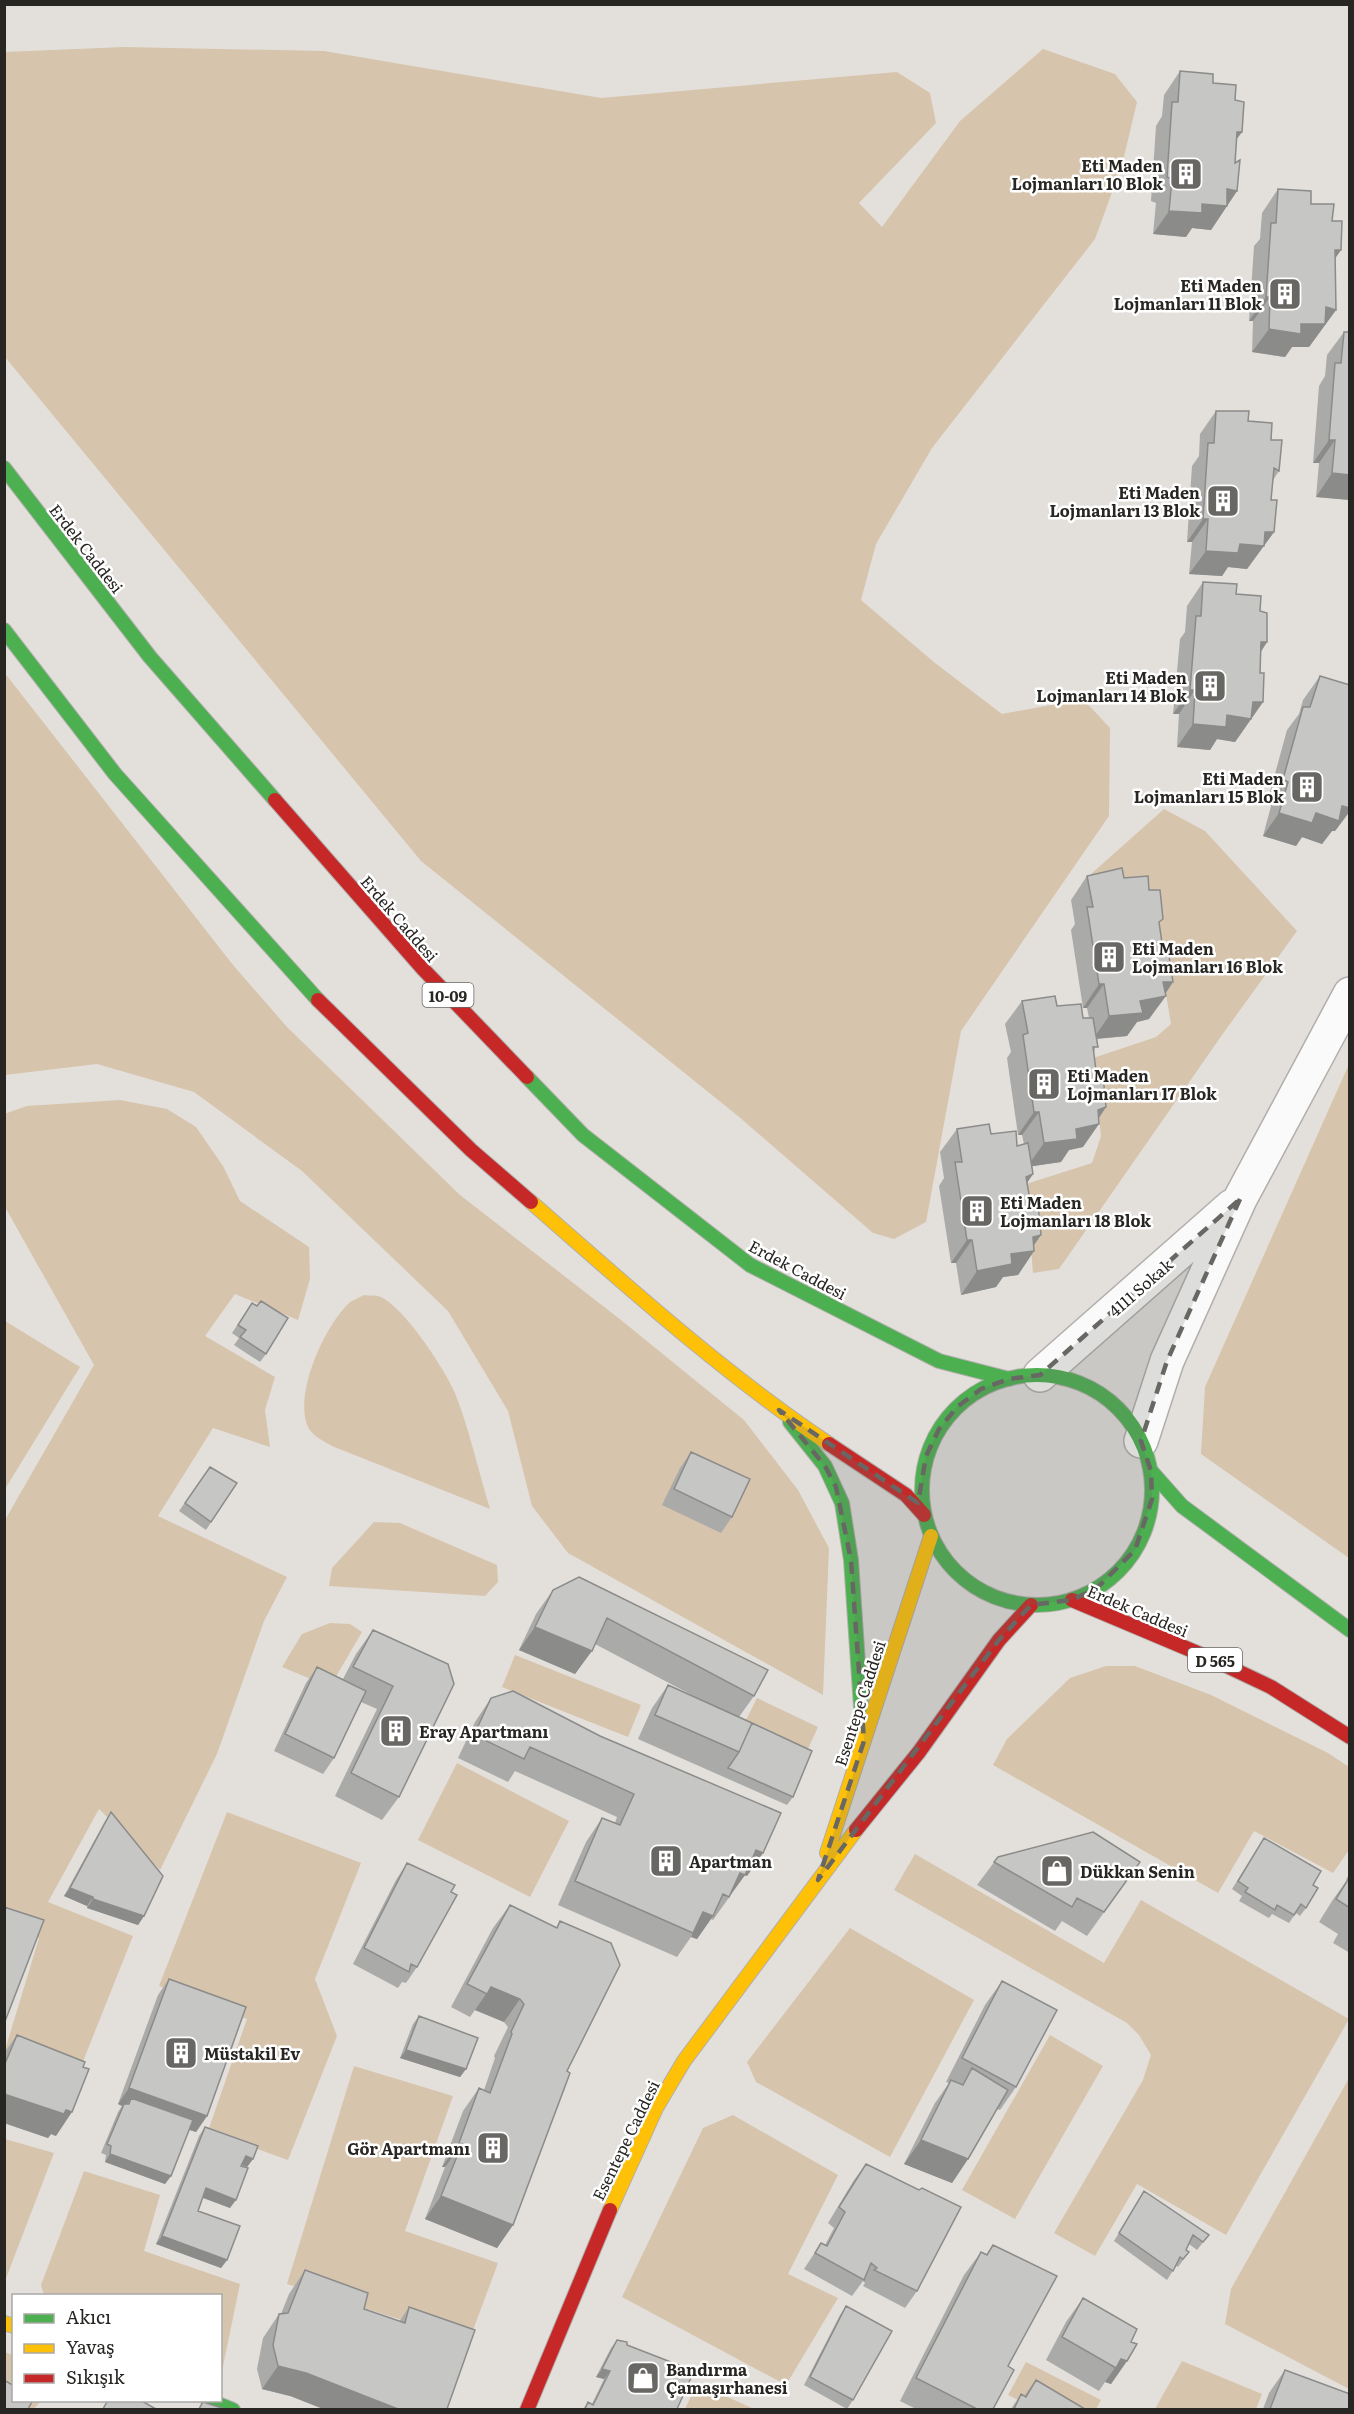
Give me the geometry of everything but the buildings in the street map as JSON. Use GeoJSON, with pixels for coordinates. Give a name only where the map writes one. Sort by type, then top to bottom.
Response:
{"type":"FeatureCollection","features":[{"type":"Feature","properties":{"kind":"main road","name":"Erdek Caddesi"},"geometry":{"type":"LineString","coordinates":[[4,468],[150,657],[423,969],[583,1135],[750,1265],[939,1361],[1025,1377]]}},
{"type":"Feature","properties":{"kind":"main road"},"geometry":{"type":"LineString","coordinates":[[4,630],[115,774],[327,1009],[471,1150],[625,1285],[779,1410],[906,1495],[924,1515]]}},
{"type":"Feature","properties":{"kind":"main road"},"geometry":{"type":"LineString","coordinates":[[1146,1456],[1152,1499],[1146,1525],[1135,1550],[1119,1572],[1096,1588],[1072,1600],[1051,1605],[1031,1605],[1005,1601],[982,1591],[961,1577],[943,1558],[931,1536],[924,1515],[921,1485],[926,1456],[939,1429],[957,1407],[981,1389],[1025,1377],[1071,1381],[1100,1394],[1124,1415],[1146,1456],[1182,1506],[1350,1630]]}},
{"type":"Feature","properties":{"kind":"main road"},"geometry":{"type":"LineString","coordinates":[[779,1410],[825,1466],[842,1503],[851,1560],[864,1741]]}},
{"type":"Feature","properties":{"kind":"main road","name":"Esentepe Caddesi"},"geometry":{"type":"LineString","coordinates":[[818,1880],[931,1536]]}},
{"type":"Feature","properties":{"kind":"main road","name":"Erdek Caddesi"},"geometry":{"type":"LineString","coordinates":[[1072,1600],[1272,1687],[1350,1737]]}},
{"type":"Feature","properties":{"kind":"main road","name":"Esentepe Caddesi"},"geometry":{"type":"LineString","coordinates":[[527,2409],[628,2166],[656,2108],[684,2061],[869,1812],[919,1752],[999,1640],[1031,1605]]}},
{"type":"Feature","properties":{"kind":"main road"},"geometry":{"type":"LineString","coordinates":[[213,2402],[232,2409]]}},
{"type":"Feature","properties":{"kind":"street","name":"4111 Sokak"},"geometry":{"type":"LineString","coordinates":[[1146,1456],[1167,1361],[1240,1199],[1350,994]]}},
{"type":"Feature","properties":{"kind":"street","name":"4111 Sokak"},"geometry":{"type":"LineString","coordinates":[[1025,1377],[1240,1199]]}},
{"type":"Feature","properties":{"kind":"highlighted area"},"geometry":{"type":"Polygon","coordinates":[[[1240,1199],[1167,1361],[1141,1441],[1151,1471],[1152,1499],[1135,1550],[1097,1588],[1072,1600],[1031,1605],[999,1640],[818,1880],[864,1741],[851,1560],[836,1487],[825,1466],[779,1410],[918,1503],[926,1456],[939,1429],[957,1407],[981,1389],[1009,1379],[1040,1375],[1240,1199]]]}},
{"type":"Feature","properties":{"kind":"shaded area"},"geometry":{"type":"Polygon","coordinates":[[[124,47],[324,51],[601,98],[897,72],[930,93],[936,123],[859,203],[882,227],[960,121],[1043,49],[1115,74],[1137,102],[1122,165],[1095,239],[932,448],[876,544],[861,600],[935,663],[1002,714],[1083,699],[1110,728],[1109,816],[961,1031],[926,1222],[894,1239],[873,1233],[738,1116],[421,861],[5,357],[5,52],[124,47]]]}},
{"type":"Feature","properties":{"kind":"shaded area"},"geometry":{"type":"Polygon","coordinates":[[[4,672],[233,965],[287,1027],[460,1195],[621,1320],[744,1420],[798,1490],[829,1548],[823,1695],[568,1553],[532,1506],[508,1411],[448,1311],[302,1171],[194,1092],[97,1064],[5,1075],[4,672]]]}},
{"type":"Feature","properties":{"kind":"shaded area"},"geometry":{"type":"Polygon","coordinates":[[[1164,809],[1205,831],[1297,931],[1059,1269],[1033,1273],[1026,1184],[1092,1163],[1101,1136],[1093,1058],[1156,1037],[1171,1024],[1150,898],[1091,874],[1164,809]]]}},
{"type":"Feature","properties":{"kind":"shaded area"},"geometry":{"type":"Polygon","coordinates":[[[1349,1064],[1350,1558],[1201,1454],[1205,1387],[1349,1064]]]}},
{"type":"Feature","properties":{"kind":"shaded area"},"geometry":{"type":"Polygon","coordinates":[[[120,1100],[167,1109],[196,1127],[223,1166],[240,1201],[309,1247],[310,1279],[298,1320],[235,1294],[205,1336],[275,1377],[265,1410],[270,1447],[213,1428],[158,1516],[287,1577],[264,1621],[217,1754],[160,1870],[99,1809],[48,1902],[133,1936],[80,2069],[5,2050],[39,1938],[5,1926],[5,1520],[94,1365],[5,1207],[4,1114],[27,1106],[120,1100]]]}},
{"type":"Feature","properties":{"kind":"shaded area"},"geometry":{"type":"Polygon","coordinates":[[[364,1295],[378,1296],[399,1311],[411,1324],[443,1370],[460,1407],[490,1509],[332,1446],[309,1429],[304,1411],[305,1395],[314,1361],[321,1344],[339,1315],[350,1303],[364,1295]]]}},
{"type":"Feature","properties":{"kind":"shaded area"},"geometry":{"type":"Polygon","coordinates":[[[5,1321],[80,1367],[5,1489],[5,1321]]]}},
{"type":"Feature","properties":{"kind":"shaded area"},"geometry":{"type":"Polygon","coordinates":[[[374,1522],[400,1523],[497,1565],[498,1582],[485,1596],[329,1586],[332,1568],[374,1522]]]}},
{"type":"Feature","properties":{"kind":"shaded area"},"geometry":{"type":"Polygon","coordinates":[[[330,1623],[350,1624],[362,1632],[330,1687],[282,1667],[302,1634],[330,1623]]]}},
{"type":"Feature","properties":{"kind":"shaded area"},"geometry":{"type":"Polygon","coordinates":[[[515,1655],[641,1705],[628,1737],[502,1687],[515,1655]]]}},
{"type":"Feature","properties":{"kind":"shaded area"},"geometry":{"type":"Polygon","coordinates":[[[1106,1666],[1135,1666],[1211,1695],[1328,1753],[1349,1767],[1349,1850],[1333,1873],[1254,1831],[1218,1893],[993,1765],[1007,1739],[1070,1678],[1106,1666]]]}},
{"type":"Feature","properties":{"kind":"shaded area"},"geometry":{"type":"Polygon","coordinates":[[[757,1698],[818,1727],[807,1751],[745,1722],[757,1698]]]}},
{"type":"Feature","properties":{"kind":"shaded area"},"geometry":{"type":"Polygon","coordinates":[[[457,1763],[569,1821],[530,1897],[418,1840],[457,1763]]]}},
{"type":"Feature","properties":{"kind":"shaded area"},"geometry":{"type":"Polygon","coordinates":[[[227,1812],[361,1863],[315,1979],[337,2036],[288,2160],[208,2131],[247,2019],[159,1986],[227,1812]]]}},
{"type":"Feature","properties":{"kind":"shaded area"},"geometry":{"type":"Polygon","coordinates":[[[915,1854],[1104,1963],[1141,1900],[1349,2019],[1226,2235],[1137,2184],[1095,2256],[1054,2233],[1143,2080],[1151,2055],[1139,2035],[1127,2023],[894,1890],[915,1854]]]}},
{"type":"Feature","properties":{"kind":"shaded area"},"geometry":{"type":"Polygon","coordinates":[[[850,1928],[974,2000],[890,2157],[756,2082],[747,2062],[850,1928]]]}},
{"type":"Feature","properties":{"kind":"shaded area"},"geometry":{"type":"Polygon","coordinates":[[[1050,2035],[1103,2066],[1015,2219],[962,2190],[1050,2035]]]}},
{"type":"Feature","properties":{"kind":"shaded area"},"geometry":{"type":"Polygon","coordinates":[[[354,2066],[453,2096],[405,2231],[498,2263],[469,2341],[287,2284],[354,2066]]]}},
{"type":"Feature","properties":{"kind":"shaded area"},"geometry":{"type":"Polygon","coordinates":[[[1349,2078],[1349,2389],[1225,2324],[1231,2289],[1349,2078]]]}},
{"type":"Feature","properties":{"kind":"shaded area"},"geometry":{"type":"Polygon","coordinates":[[[733,2115],[838,2175],[788,2274],[838,2298],[786,2385],[622,2297],[703,2128],[733,2115]]]}},
{"type":"Feature","properties":{"kind":"shaded area"},"geometry":{"type":"Polygon","coordinates":[[[4,2139],[54,2153],[5,2281],[4,2139]]]}},
{"type":"Feature","properties":{"kind":"shaded area"},"geometry":{"type":"Polygon","coordinates":[[[84,2171],[160,2195],[144,2251],[240,2284],[222,2371],[222,2294],[44,2294],[41,2285],[84,2171]]]}},
{"type":"Feature","properties":{"kind":"shaded area"},"geometry":{"type":"Polygon","coordinates":[[[5,2352],[12,2355],[12,2402],[40,2402],[33,2410],[18,2409],[5,2402],[5,2352]]]}},
{"type":"Feature","properties":{"kind":"shaded area"},"geometry":{"type":"Polygon","coordinates":[[[1182,2361],[1262,2394],[1256,2409],[1155,2409],[1182,2361]]]}},
{"type":"Feature","properties":{"kind":"shaded area"},"geometry":{"type":"Polygon","coordinates":[[[1026,2362],[1101,2400],[1096,2409],[1036,2409],[1008,2395],[1026,2362]]]}},
{"type":"Feature","properties":{"kind":"shaded area"},"geometry":{"type":"Polygon","coordinates":[[[697,2383],[754,2409],[685,2409],[697,2383]]]}},
{"type":"Feature","properties":{"kind":"traffic: fast"},"geometry":{"type":"LineString","coordinates":[[4,468],[150,657],[275,800]]}},
{"type":"Feature","properties":{"kind":"traffic: fast"},"geometry":{"type":"LineString","coordinates":[[4,630],[115,774],[318,1000]]}},
{"type":"Feature","properties":{"kind":"traffic: fast"},"geometry":{"type":"LineString","coordinates":[[527,1077],[583,1135],[750,1265],[939,1361],[1009,1379]]}},
{"type":"Feature","properties":{"kind":"traffic: fast"},"geometry":{"type":"LineString","coordinates":[[1037,1375],[1081,1384],[1110,1401],[1126,1417],[1147,1457],[1152,1490],[1143,1534],[1126,1563],[1110,1579],[1070,1600],[1037,1605],[993,1596],[964,1579],[948,1563],[927,1523],[922,1490],[931,1446],[948,1417],[964,1401],[1004,1380],[1037,1375]]}},
{"type":"Feature","properties":{"kind":"traffic: fast"},"geometry":{"type":"LineString","coordinates":[[790,1422],[825,1466],[842,1503],[851,1560],[862,1722]]}},
{"type":"Feature","properties":{"kind":"traffic: fast"},"geometry":{"type":"LineString","coordinates":[[1151,1471],[1182,1506],[1350,1630]]}},
{"type":"Feature","properties":{"kind":"traffic: fast"},"geometry":{"type":"LineString","coordinates":[[213,2402],[233,2410]]}},
{"type":"Feature","properties":{"kind":"traffic: slow"},"geometry":{"type":"LineString","coordinates":[[531,1202],[713,1358],[829,1444]]}},
{"type":"Feature","properties":{"kind":"traffic: slow"},"geometry":{"type":"LineString","coordinates":[[827,1853],[931,1536]]}},
{"type":"Feature","properties":{"kind":"traffic: slow"},"geometry":{"type":"LineString","coordinates":[[610,2210],[656,2108],[684,2061],[856,1830]]}},
{"type":"Feature","properties":{"kind":"traffic: slow"},"geometry":{"type":"LineString","coordinates":[[4,2323],[12,2325]]}},
{"type":"Feature","properties":{"kind":"traffic: jam"},"geometry":{"type":"LineString","coordinates":[[275,800],[423,969],[527,1077]]}},
{"type":"Feature","properties":{"kind":"traffic: jam"},"geometry":{"type":"LineString","coordinates":[[318,1000],[471,1150],[531,1202]]}},
{"type":"Feature","properties":{"kind":"traffic: jam"},"geometry":{"type":"LineString","coordinates":[[829,1444],[906,1495],[924,1515]]}},
{"type":"Feature","properties":{"kind":"traffic: jam"},"geometry":{"type":"LineString","coordinates":[[1072,1600],[1212,1659],[1271,1687],[1350,1737]]}},
{"type":"Feature","properties":{"kind":"traffic: jam"},"geometry":{"type":"LineString","coordinates":[[856,1830],[919,1752],[999,1640],[1031,1605]]}},
{"type":"Feature","properties":{"kind":"traffic: jam"},"geometry":{"type":"LineString","coordinates":[[527,2410],[610,2210]]}},
{"type":"Feature","properties":{"kind":"place","name":"Eti Maden Lojmanları 10 Blok"},"geometry":{"type":"Point","coordinates":[1186,174]}},
{"type":"Feature","properties":{"kind":"place","name":"Eti Maden Lojmanları 11 Blok"},"geometry":{"type":"Point","coordinates":[1285,294]}},
{"type":"Feature","properties":{"kind":"place","name":"Eti Maden Lojmanları 13 Blok"},"geometry":{"type":"Point","coordinates":[1223,501]}},
{"type":"Feature","properties":{"kind":"place","name":"Eti Maden Lojmanları 14 Blok"},"geometry":{"type":"Point","coordinates":[1210,686]}},
{"type":"Feature","properties":{"kind":"place","name":"Eti Maden Lojmanları 15 Blok"},"geometry":{"type":"Point","coordinates":[1307,787]}},
{"type":"Feature","properties":{"kind":"place","name":"Eti Maden Lojmanları 16 Blok"},"geometry":{"type":"Point","coordinates":[1109,957]}},
{"type":"Feature","properties":{"kind":"place","name":"Eti Maden Lojmanları 17 Blok"},"geometry":{"type":"Point","coordinates":[1044,1084]}},
{"type":"Feature","properties":{"kind":"place","name":"Eti Maden Lojmanları 18 Blok"},"geometry":{"type":"Point","coordinates":[977,1211]}},
{"type":"Feature","properties":{"kind":"place","name":"Eray Apartmanı"},"geometry":{"type":"Point","coordinates":[396,1731]}},
{"type":"Feature","properties":{"kind":"place","name":"Apartman"},"geometry":{"type":"Point","coordinates":[666,1861]}},
{"type":"Feature","properties":{"kind":"place","name":"Dükkan Senin"},"geometry":{"type":"Point","coordinates":[1057,1871]}},
{"type":"Feature","properties":{"kind":"place","name":"Müstakil Ev"},"geometry":{"type":"Point","coordinates":[181,2053]}},
{"type":"Feature","properties":{"kind":"place","name":"Gör Apartmanı"},"geometry":{"type":"Point","coordinates":[493,2148]}},
{"type":"Feature","properties":{"kind":"place","name":"Bandırma Çamaşırhanesi"},"geometry":{"type":"Point","coordinates":[643,2378]}}]}
